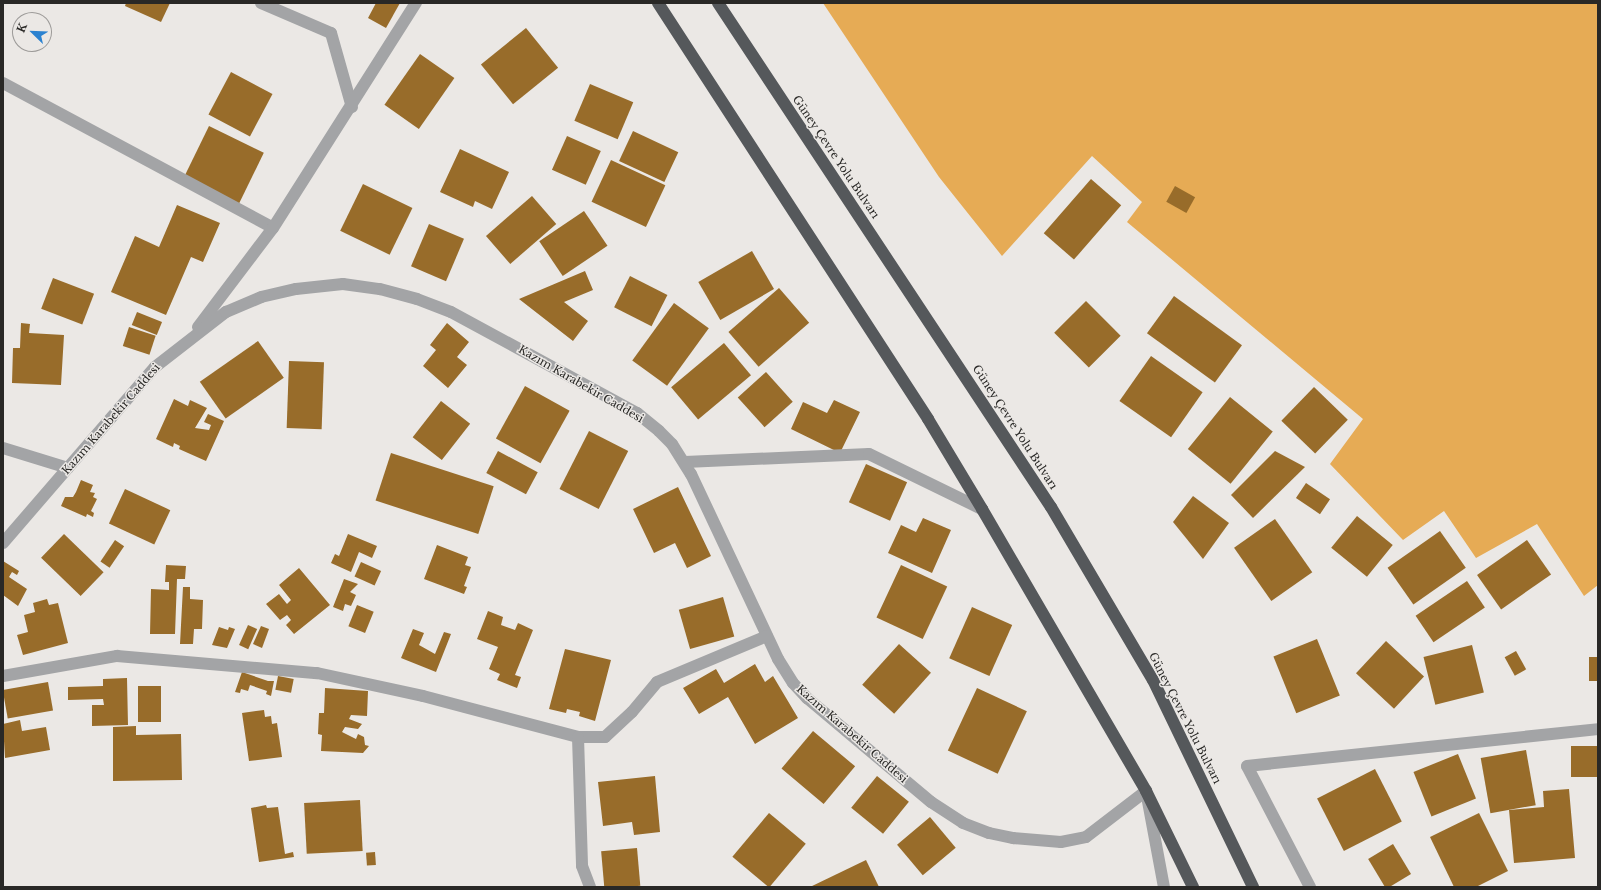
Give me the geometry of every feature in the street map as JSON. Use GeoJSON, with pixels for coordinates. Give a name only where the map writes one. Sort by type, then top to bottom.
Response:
{"type":"FeatureCollection","features":[{"type":"Feature","properties":{"kind":"highway"},"geometry":{"type":"LineString","coordinates":[[658,3],[928,419],[1146,791],[1193,887]]}},
{"type":"Feature","properties":{"kind":"highway","name":"Güney Çevre Yolu Bulvarı"},"geometry":{"type":"LineString","coordinates":[[718,3],[1051,507],[1153,680],[1253,887]]}},
{"type":"Feature","properties":{"kind":"street"},"geometry":{"type":"LineString","coordinates":[[261,3],[331,33],[352,107]]}},
{"type":"Feature","properties":{"kind":"street"},"geometry":{"type":"LineString","coordinates":[[190,338],[273,228],[352,107],[416,3]]}},
{"type":"Feature","properties":{"kind":"street"},"geometry":{"type":"LineString","coordinates":[[3,83],[273,228]]}},
{"type":"Feature","properties":{"kind":"street","name":"Kazım Karabekir Caddesi"},"geometry":{"type":"LineString","coordinates":[[3,543],[155,367],[190,338],[226,312],[261,297],[296,289],[343,284],[380,289],[452,312],[637,413],[672,444],[684,462],[767,636],[793,683],[807,698],[931,802],[963,823],[1012,838],[1061,842],[1086,837],[1146,791]]}},
{"type":"Feature","properties":{"kind":"street"},"geometry":{"type":"LineString","coordinates":[[3,448],[68,468]]}},
{"type":"Feature","properties":{"kind":"street"},"geometry":{"type":"LineString","coordinates":[[684,462],[869,454],[982,509]]}},
{"type":"Feature","properties":{"kind":"street"},"geometry":{"type":"LineString","coordinates":[[3,676],[117,656],[317,673],[423,696],[578,737],[605,738],[632,712],[657,682],[767,636]]}},
{"type":"Feature","properties":{"kind":"street"},"geometry":{"type":"LineString","coordinates":[[1310,887],[1247,766],[1598,729]]}},
{"type":"Feature","properties":{"kind":"street"},"geometry":{"type":"LineString","coordinates":[[578,737],[582,866],[590,887]]}},
{"type":"Feature","properties":{"kind":"street"},"geometry":{"type":"LineString","coordinates":[[1146,791],[1164,887]]}},
{"type":"Feature","properties":{"kind":"shaded area"},"geometry":{"type":"Polygon","coordinates":[[[823,3],[1598,3],[1598,585],[1584,596],[1537,524],[1476,558],[1444,511],[1403,540],[1330,464],[1363,419],[1127,222],[1142,202],[1092,156],[1002,256],[939,177],[823,3]]]}},
{"type":"Feature","properties":{"kind":"building"},"geometry":{"type":"Polygon","coordinates":[[[126,3],[170,3],[161,22],[125,6],[126,3]]]}},
{"type":"Feature","properties":{"kind":"building"},"geometry":{"type":"Polygon","coordinates":[[[376,3],[400,3],[386,28],[368,18],[376,3]]]}},
{"type":"Feature","properties":{"kind":"building"},"geometry":{"type":"Polygon","coordinates":[[[526,28],[558,68],[513,104],[481,65],[526,28]]]}},
{"type":"Feature","properties":{"kind":"building"},"geometry":{"type":"Polygon","coordinates":[[[420,54],[454,78],[419,129],[384,105],[420,54]]]}},
{"type":"Feature","properties":{"kind":"building"},"geometry":{"type":"Polygon","coordinates":[[[231,72],[272,94],[250,136],[208,114],[231,72]]]}},
{"type":"Feature","properties":{"kind":"building"},"geometry":{"type":"Polygon","coordinates":[[[590,84],[633,102],[618,139],[574,121],[590,84]]]}},
{"type":"Feature","properties":{"kind":"building"},"geometry":{"type":"Polygon","coordinates":[[[209,126],[264,153],[238,206],[183,179],[209,126]]]}},
{"type":"Feature","properties":{"kind":"building"},"geometry":{"type":"Polygon","coordinates":[[[633,131],[678,152],[664,182],[619,161],[633,131]]]}},
{"type":"Feature","properties":{"kind":"building"},"geometry":{"type":"Polygon","coordinates":[[[567,136],[601,151],[586,185],[552,170],[567,136]]]}},
{"type":"Feature","properties":{"kind":"building"},"geometry":{"type":"Polygon","coordinates":[[[460,149],[509,172],[492,209],[475,201],[473,207],[440,192],[460,149]]]}},
{"type":"Feature","properties":{"kind":"building"},"geometry":{"type":"Polygon","coordinates":[[[611,160],[665,185],[646,227],[592,202],[611,160]]]}},
{"type":"Feature","properties":{"kind":"building"},"geometry":{"type":"Polygon","coordinates":[[[1091,179],[1121,205],[1074,260],[1044,233],[1091,179]]]}},
{"type":"Feature","properties":{"kind":"building"},"geometry":{"type":"Polygon","coordinates":[[[363,184],[412,208],[390,255],[340,231],[363,184]]]}},
{"type":"Feature","properties":{"kind":"building"},"geometry":{"type":"Polygon","coordinates":[[[1175,186],[1195,197],[1186,213],[1166,202],[1175,186]]]}},
{"type":"Feature","properties":{"kind":"building"},"geometry":{"type":"Polygon","coordinates":[[[532,196],[556,224],[510,264],[486,236],[532,196]]]}},
{"type":"Feature","properties":{"kind":"building"},"geometry":{"type":"Polygon","coordinates":[[[177,205],[220,223],[203,262],[191,257],[166,315],[111,292],[135,236],[159,247],[177,205]]]}},
{"type":"Feature","properties":{"kind":"building"},"geometry":{"type":"Polygon","coordinates":[[[584,211],[607,246],[563,276],[539,241],[584,211]]]}},
{"type":"Feature","properties":{"kind":"building"},"geometry":{"type":"Polygon","coordinates":[[[429,224],[464,239],[446,281],[411,266],[429,224]]]}},
{"type":"Feature","properties":{"kind":"building"},"geometry":{"type":"Polygon","coordinates":[[[752,251],[774,289],[720,320],[698,282],[752,251]]]}},
{"type":"Feature","properties":{"kind":"building"},"geometry":{"type":"Polygon","coordinates":[[[585,271],[593,290],[564,302],[588,321],[573,341],[519,299],[585,271]]]}},
{"type":"Feature","properties":{"kind":"building"},"geometry":{"type":"Polygon","coordinates":[[[630,276],[667,295],[652,326],[614,307],[630,276]]]}},
{"type":"Feature","properties":{"kind":"building"},"geometry":{"type":"Polygon","coordinates":[[[53,278],[94,294],[82,325],[41,309],[53,278]]]}},
{"type":"Feature","properties":{"kind":"building"},"geometry":{"type":"Polygon","coordinates":[[[779,288],[809,323],[759,367],[728,332],[779,288]]]}},
{"type":"Feature","properties":{"kind":"building"},"geometry":{"type":"Polygon","coordinates":[[[1174,296],[1242,345],[1215,383],[1147,333],[1174,296]]]}},
{"type":"Feature","properties":{"kind":"building"},"geometry":{"type":"Polygon","coordinates":[[[1086,301],[1121,336],[1089,367],[1054,333],[1086,301]]]}},
{"type":"Feature","properties":{"kind":"building"},"geometry":{"type":"Polygon","coordinates":[[[674,303],[709,328],[667,386],[632,360],[674,303]]]}},
{"type":"Feature","properties":{"kind":"building"},"geometry":{"type":"Polygon","coordinates":[[[137,312],[162,322],[157,335],[132,325],[137,312]]]}},
{"type":"Feature","properties":{"kind":"building"},"geometry":{"type":"Polygon","coordinates":[[[21,323],[30,324],[29,333],[64,335],[61,385],[12,383],[13,348],[20,348],[21,323]]]}},
{"type":"Feature","properties":{"kind":"building"},"geometry":{"type":"Polygon","coordinates":[[[447,323],[469,342],[457,357],[467,365],[448,388],[423,366],[436,350],[430,345],[447,323]]]}},
{"type":"Feature","properties":{"kind":"building"},"geometry":{"type":"Polygon","coordinates":[[[129,327],[156,336],[149,355],[123,346],[129,327]]]}},
{"type":"Feature","properties":{"kind":"building"},"geometry":{"type":"Polygon","coordinates":[[[258,341],[284,378],[226,419],[200,382],[258,341]]]}},
{"type":"Feature","properties":{"kind":"building"},"geometry":{"type":"Polygon","coordinates":[[[724,343],[751,375],[698,420],[671,387],[724,343]]]}},
{"type":"Feature","properties":{"kind":"building"},"geometry":{"type":"Polygon","coordinates":[[[1151,356],[1203,392],[1171,437],[1119,401],[1151,356]]]}},
{"type":"Feature","properties":{"kind":"building"},"geometry":{"type":"Polygon","coordinates":[[[289,361],[324,362],[322,429],[287,428],[289,361]]]}},
{"type":"Feature","properties":{"kind":"building"},"geometry":{"type":"Polygon","coordinates":[[[766,372],[793,402],[765,427],[738,397],[766,372]]]}},
{"type":"Feature","properties":{"kind":"building"},"geometry":{"type":"Polygon","coordinates":[[[525,386],[570,411],[541,463],[496,438],[525,386]]]}},
{"type":"Feature","properties":{"kind":"building"},"geometry":{"type":"Polygon","coordinates":[[[1314,387],[1348,420],[1315,453],[1281,421],[1314,387]]]}},
{"type":"Feature","properties":{"kind":"building"},"geometry":{"type":"Polygon","coordinates":[[[1230,397],[1273,432],[1231,484],[1188,449],[1230,397]]]}},
{"type":"Feature","properties":{"kind":"building"},"geometry":{"type":"Polygon","coordinates":[[[174,399],[188,406],[190,400],[207,408],[195,428],[209,430],[211,425],[204,422],[208,414],[224,421],[206,461],[179,449],[180,446],[174,443],[173,447],[156,439],[174,399]]]}},
{"type":"Feature","properties":{"kind":"building"},"geometry":{"type":"Polygon","coordinates":[[[834,400],[860,412],[840,453],[791,429],[803,402],[827,413],[834,400]]]}},
{"type":"Feature","properties":{"kind":"building"},"geometry":{"type":"Polygon","coordinates":[[[441,401],[470,424],[442,460],[413,437],[441,401]]]}},
{"type":"Feature","properties":{"kind":"building"},"geometry":{"type":"Polygon","coordinates":[[[589,431],[628,451],[599,509],[559,489],[589,431]]]}},
{"type":"Feature","properties":{"kind":"building"},"geometry":{"type":"Polygon","coordinates":[[[498,451],[538,472],[526,494],[486,473],[498,451]]]}},
{"type":"Feature","properties":{"kind":"building"},"geometry":{"type":"Polygon","coordinates":[[[1275,451],[1305,467],[1253,518],[1231,495],[1275,451]]]}},
{"type":"Feature","properties":{"kind":"building"},"geometry":{"type":"Polygon","coordinates":[[[391,453],[494,486],[478,534],[376,501],[391,453]]]}},
{"type":"Feature","properties":{"kind":"building"},"geometry":{"type":"Polygon","coordinates":[[[866,464],[907,482],[890,521],[849,502],[866,464]]]}},
{"type":"Feature","properties":{"kind":"building"},"geometry":{"type":"Polygon","coordinates":[[[81,480],[93,485],[90,492],[95,493],[93,497],[97,499],[91,511],[94,513],[93,517],[87,514],[86,517],[61,506],[65,497],[73,497],[81,480]]]}},
{"type":"Feature","properties":{"kind":"building"},"geometry":{"type":"Polygon","coordinates":[[[1306,483],[1330,499],[1320,514],[1296,498],[1306,483]]]}},
{"type":"Feature","properties":{"kind":"building"},"geometry":{"type":"Polygon","coordinates":[[[678,487],[711,556],[687,568],[675,543],[654,553],[633,509],[678,487]]]}},
{"type":"Feature","properties":{"kind":"building"},"geometry":{"type":"Polygon","coordinates":[[[125,489],[170,510],[154,545],[109,523],[125,489]]]}},
{"type":"Feature","properties":{"kind":"building"},"geometry":{"type":"Polygon","coordinates":[[[1193,496],[1229,523],[1203,559],[1173,522],[1193,496]]]}},
{"type":"Feature","properties":{"kind":"building"},"geometry":{"type":"Polygon","coordinates":[[[1357,516],[1393,545],[1367,577],[1331,548],[1357,516]]]}},
{"type":"Feature","properties":{"kind":"building"},"geometry":{"type":"Polygon","coordinates":[[[923,518],[951,530],[932,573],[888,553],[901,525],[916,532],[923,518]]]}},
{"type":"Feature","properties":{"kind":"building"},"geometry":{"type":"Polygon","coordinates":[[[1275,519],[1312,572],[1271,601],[1234,548],[1275,519]]]}},
{"type":"Feature","properties":{"kind":"building"},"geometry":{"type":"Polygon","coordinates":[[[1440,531],[1466,568],[1413,605],[1388,568],[1440,531]]]}},
{"type":"Feature","properties":{"kind":"building"},"geometry":{"type":"Polygon","coordinates":[[[64,534],[104,572],[81,596],[41,558],[64,534]]]}},
{"type":"Feature","properties":{"kind":"building"},"geometry":{"type":"Polygon","coordinates":[[[348,534],[377,546],[372,558],[359,552],[351,572],[331,563],[335,554],[339,556],[348,534]]]}},
{"type":"Feature","properties":{"kind":"building"},"geometry":{"type":"Polygon","coordinates":[[[115,540],[124,546],[110,568],[100,562],[115,540]]]}},
{"type":"Feature","properties":{"kind":"building"},"geometry":{"type":"Polygon","coordinates":[[[1527,540],[1551,574],[1501,609],[1477,575],[1527,540]]]}},
{"type":"Feature","properties":{"kind":"building"},"geometry":{"type":"Polygon","coordinates":[[[437,545],[468,557],[465,565],[471,567],[464,586],[467,587],[464,594],[424,579],[437,545]]]}},
{"type":"Feature","properties":{"kind":"building"},"geometry":{"type":"Polygon","coordinates":[[[3,561],[19,571],[17,575],[12,572],[9,577],[27,589],[18,606],[3,595],[3,561]]]}},
{"type":"Feature","properties":{"kind":"building"},"geometry":{"type":"Polygon","coordinates":[[[361,562],[381,571],[375,586],[354,577],[361,562]]]}},
{"type":"Feature","properties":{"kind":"building"},"geometry":{"type":"Polygon","coordinates":[[[166,565],[186,566],[185,579],[177,579],[175,634],[150,634],[151,589],[169,590],[169,582],[165,582],[166,565]]]}},
{"type":"Feature","properties":{"kind":"building"},"geometry":{"type":"Polygon","coordinates":[[[901,565],[947,587],[923,639],[876,618],[901,565]]]}},
{"type":"Feature","properties":{"kind":"building"},"geometry":{"type":"Polygon","coordinates":[[[299,568],[330,605],[294,634],[286,625],[291,620],[287,615],[280,620],[266,604],[279,594],[287,604],[291,600],[279,585],[299,568]]]}},
{"type":"Feature","properties":{"kind":"building"},"geometry":{"type":"Polygon","coordinates":[[[344,579],[358,584],[350,592],[356,595],[351,606],[345,604],[343,611],[333,607],[344,579]]]}},
{"type":"Feature","properties":{"kind":"building"},"geometry":{"type":"Polygon","coordinates":[[[1467,581],[1485,608],[1433,642],[1416,616],[1467,581]]]}},
{"type":"Feature","properties":{"kind":"building"},"geometry":{"type":"Polygon","coordinates":[[[183,587],[190,587],[190,599],[203,600],[202,629],[194,629],[193,644],[180,644],[183,587]]]}},
{"type":"Feature","properties":{"kind":"building"},"geometry":{"type":"Polygon","coordinates":[[[723,597],[734,636],[690,649],[679,610],[723,597]]]}},
{"type":"Feature","properties":{"kind":"building"},"geometry":{"type":"Polygon","coordinates":[[[47,599],[49,605],[58,603],[68,643],[23,655],[17,635],[28,632],[24,615],[35,612],[33,603],[47,599]]]}},
{"type":"Feature","properties":{"kind":"building"},"geometry":{"type":"Polygon","coordinates":[[[357,605],[374,612],[365,633],[348,626],[357,605]]]}},
{"type":"Feature","properties":{"kind":"building"},"geometry":{"type":"Polygon","coordinates":[[[972,607],[1012,625],[989,676],[949,658],[972,607]]]}},
{"type":"Feature","properties":{"kind":"building"},"geometry":{"type":"Polygon","coordinates":[[[488,611],[503,617],[501,625],[515,630],[518,623],[533,630],[515,675],[521,677],[517,688],[497,680],[500,674],[489,669],[498,647],[477,639],[488,611]]]}},
{"type":"Feature","properties":{"kind":"building"},"geometry":{"type":"Polygon","coordinates":[[[248,625],[257,629],[248,649],[239,645],[248,625]]]}},
{"type":"Feature","properties":{"kind":"building"},"geometry":{"type":"Polygon","coordinates":[[[261,626],[269,629],[262,648],[253,644],[261,626]]]}},
{"type":"Feature","properties":{"kind":"building"},"geometry":{"type":"Polygon","coordinates":[[[219,627],[228,630],[229,627],[235,629],[227,648],[212,645],[219,627]]]}},
{"type":"Feature","properties":{"kind":"building"},"geometry":{"type":"Polygon","coordinates":[[[413,629],[424,633],[419,645],[435,654],[444,632],[451,634],[436,672],[401,658],[413,629]]]}},
{"type":"Feature","properties":{"kind":"building"},"geometry":{"type":"Polygon","coordinates":[[[1317,639],[1340,696],[1296,713],[1273,657],[1317,639]]]}},
{"type":"Feature","properties":{"kind":"building"},"geometry":{"type":"Polygon","coordinates":[[[1386,641],[1424,676],[1394,709],[1356,673],[1386,641]]]}},
{"type":"Feature","properties":{"kind":"building"},"geometry":{"type":"Polygon","coordinates":[[[899,644],[931,673],[894,714],[862,685],[899,644]]]}},
{"type":"Feature","properties":{"kind":"building"},"geometry":{"type":"Polygon","coordinates":[[[1472,645],[1484,693],[1435,705],[1423,657],[1472,645]]]}},
{"type":"Feature","properties":{"kind":"building"},"geometry":{"type":"Polygon","coordinates":[[[565,649],[611,660],[595,721],[579,716],[580,712],[567,709],[566,713],[549,709],[565,649]]]}},
{"type":"Feature","properties":{"kind":"building"},"geometry":{"type":"Polygon","coordinates":[[[1516,651],[1526,669],[1515,676],[1505,657],[1516,651]]]}},
{"type":"Feature","properties":{"kind":"building"},"geometry":{"type":"Polygon","coordinates":[[[1589,657],[1598,657],[1598,681],[1589,681],[1589,657]]]}},
{"type":"Feature","properties":{"kind":"building"},"geometry":{"type":"Polygon","coordinates":[[[755,664],[765,682],[773,676],[798,718],[755,744],[728,697],[699,714],[683,688],[716,669],[724,683],[755,664]]]}},
{"type":"Feature","properties":{"kind":"building"},"geometry":{"type":"Polygon","coordinates":[[[242,672],[268,681],[274,681],[271,696],[266,694],[267,691],[250,685],[248,691],[241,689],[240,693],[235,692],[242,672]]]}},
{"type":"Feature","properties":{"kind":"building"},"geometry":{"type":"Polygon","coordinates":[[[278,676],[294,679],[291,693],[275,690],[278,676]]]}},
{"type":"Feature","properties":{"kind":"building"},"geometry":{"type":"Polygon","coordinates":[[[127,678],[128,725],[92,726],[92,705],[104,705],[103,699],[68,700],[68,687],[103,686],[103,679],[127,678]]]}},
{"type":"Feature","properties":{"kind":"building"},"geometry":{"type":"Polygon","coordinates":[[[48,682],[53,711],[8,719],[3,690],[48,682]]]}},
{"type":"Feature","properties":{"kind":"building"},"geometry":{"type":"Polygon","coordinates":[[[138,686],[161,686],[161,722],[138,722],[138,686]]]}},
{"type":"Feature","properties":{"kind":"building"},"geometry":{"type":"Polygon","coordinates":[[[325,688],[368,691],[367,716],[351,715],[349,719],[362,724],[358,729],[345,727],[342,732],[356,739],[358,734],[364,737],[365,745],[369,746],[363,753],[321,751],[322,735],[318,734],[319,713],[324,713],[325,688]]]}},
{"type":"Feature","properties":{"kind":"building"},"geometry":{"type":"Polygon","coordinates":[[[977,688],[1027,711],[998,774],[948,751],[977,688]]]}},
{"type":"Feature","properties":{"kind":"building"},"geometry":{"type":"Polygon","coordinates":[[[264,710],[265,717],[271,716],[272,724],[277,723],[282,757],[249,761],[242,713],[264,710]]]}},
{"type":"Feature","properties":{"kind":"building"},"geometry":{"type":"Polygon","coordinates":[[[20,720],[22,731],[46,727],[50,750],[5,758],[3,724],[20,720]]]}},
{"type":"Feature","properties":{"kind":"building"},"geometry":{"type":"Polygon","coordinates":[[[136,726],[136,735],[181,734],[182,780],[113,781],[113,727],[136,726]]]}},
{"type":"Feature","properties":{"kind":"building"},"geometry":{"type":"Polygon","coordinates":[[[813,731],[855,766],[824,804],[782,769],[813,731]]]}},
{"type":"Feature","properties":{"kind":"building"},"geometry":{"type":"Polygon","coordinates":[[[1571,746],[1598,746],[1598,777],[1571,777],[1571,746]]]}},
{"type":"Feature","properties":{"kind":"building"},"geometry":{"type":"Polygon","coordinates":[[[1526,750],[1536,805],[1490,813],[1481,758],[1526,750]]]}},
{"type":"Feature","properties":{"kind":"building"},"geometry":{"type":"Polygon","coordinates":[[[1458,754],[1476,799],[1431,816],[1413,772],[1458,754]]]}},
{"type":"Feature","properties":{"kind":"building"},"geometry":{"type":"Polygon","coordinates":[[[1375,769],[1402,822],[1344,851],[1317,799],[1375,769]]]}},
{"type":"Feature","properties":{"kind":"building"},"geometry":{"type":"Polygon","coordinates":[[[655,776],[660,832],[634,835],[632,822],[603,826],[598,782],[655,776]]]}},
{"type":"Feature","properties":{"kind":"building"},"geometry":{"type":"Polygon","coordinates":[[[877,776],[909,802],[883,834],[851,808],[877,776]]]}},
{"type":"Feature","properties":{"kind":"building"},"geometry":{"type":"Polygon","coordinates":[[[1569,789],[1575,858],[1514,863],[1509,810],[1544,807],[1543,791],[1569,789]]]}},
{"type":"Feature","properties":{"kind":"building"},"geometry":{"type":"Polygon","coordinates":[[[360,800],[363,851],[307,854],[304,803],[360,800]]]}},
{"type":"Feature","properties":{"kind":"building"},"geometry":{"type":"Polygon","coordinates":[[[266,805],[267,808],[278,807],[285,854],[293,852],[294,857],[259,862],[251,808],[266,805]]]}},
{"type":"Feature","properties":{"kind":"building"},"geometry":{"type":"Polygon","coordinates":[[[769,813],[806,844],[770,887],[732,857],[769,813]]]}},
{"type":"Feature","properties":{"kind":"building"},"geometry":{"type":"Polygon","coordinates":[[[1479,813],[1508,871],[1476,887],[1454,887],[1430,837],[1479,813]]]}},
{"type":"Feature","properties":{"kind":"building"},"geometry":{"type":"Polygon","coordinates":[[[930,817],[956,848],[923,875],[897,845],[930,817]]]}},
{"type":"Feature","properties":{"kind":"building"},"geometry":{"type":"Polygon","coordinates":[[[1393,844],[1411,874],[1389,887],[1385,887],[1368,859],[1393,844]]]}},
{"type":"Feature","properties":{"kind":"building"},"geometry":{"type":"Polygon","coordinates":[[[637,848],[640,886],[604,887],[601,851],[637,848]]]}},
{"type":"Feature","properties":{"kind":"building"},"geometry":{"type":"Polygon","coordinates":[[[375,852],[376,865],[367,866],[366,853],[375,852]]]}},
{"type":"Feature","properties":{"kind":"building"},"geometry":{"type":"Polygon","coordinates":[[[866,860],[879,887],[810,887],[866,860]]]}}]}
